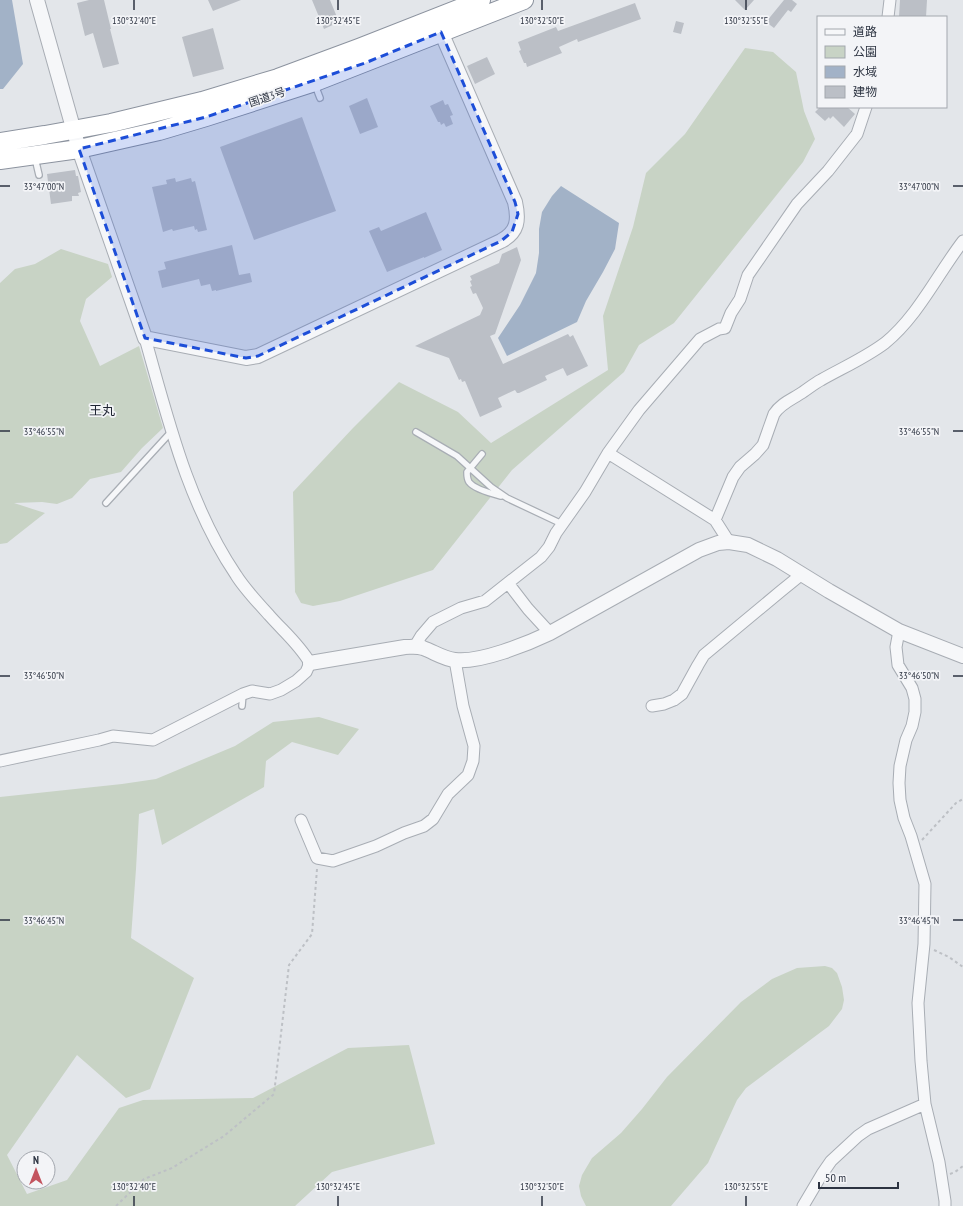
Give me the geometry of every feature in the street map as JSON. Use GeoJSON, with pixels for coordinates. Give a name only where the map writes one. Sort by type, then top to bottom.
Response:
{"type":"FeatureCollection","features":[{"type":"Feature","properties":{"kind":"highway","name":"国道3号"},"geometry":{"type":"LineString","coordinates":[[0,142],[73,131],[202,101],[278,78],[481,0]]}},
{"type":"Feature","properties":{"kind":"highway","name":"国道3号"},"geometry":{"type":"LineString","coordinates":[[0,160],[79,149],[159,131],[317,90],[441,32],[524,0]]}},
{"type":"Feature","properties":{"kind":"street"},"geometry":{"type":"LineString","coordinates":[[37,0],[73,131],[145,338],[171,432],[183,468],[212,536],[236,576],[269,615],[289,635],[304,653],[310,664]]}},
{"type":"Feature","properties":{"kind":"street"},"geometry":{"type":"LineString","coordinates":[[888,16],[890,0]]}},
{"type":"Feature","properties":{"kind":"street"},"geometry":{"type":"LineString","coordinates":[[145,338],[246,358],[258,356],[501,242],[510,235],[516,224],[518,214],[515,202],[441,32]]}},
{"type":"Feature","properties":{"kind":"street"},"geometry":{"type":"LineString","coordinates":[[415,646],[433,622],[461,608],[485,601],[541,557],[585,492],[608,453],[639,410],[700,338],[719,329],[725,328],[731,313],[740,299],[748,275],[797,204],[828,171],[857,134],[866,108]]}},
{"type":"Feature","properties":{"kind":"street"},"geometry":{"type":"LineString","coordinates":[[715,520],[733,477],[740,467],[763,445],[774,414],[780,406],[819,381],[868,354],[899,331],[963,241]]}},
{"type":"Feature","properties":{"kind":"street"},"geometry":{"type":"LineString","coordinates":[[608,453],[715,520],[730,542]]}},
{"type":"Feature","properties":{"kind":"street"},"geometry":{"type":"LineString","coordinates":[[310,664],[415,646],[423,648],[444,658],[455,660],[484,658],[536,640],[550,633],[699,550],[718,543],[730,542],[748,545],[777,558],[899,631],[963,656]]}},
{"type":"Feature","properties":{"kind":"street"},"geometry":{"type":"LineString","coordinates":[[652,706],[664,704],[674,700],[682,694],[704,655],[802,574]]}},
{"type":"Feature","properties":{"kind":"street"},"geometry":{"type":"LineString","coordinates":[[508,583],[550,633]]}},
{"type":"Feature","properties":{"kind":"street"},"geometry":{"type":"LineString","coordinates":[[899,631],[896,647],[898,665],[912,688],[915,712],[900,766],[900,800],[904,818],[915,848],[925,884],[924,944],[918,1003],[921,1061],[925,1104],[942,1177],[945,1206]]}},
{"type":"Feature","properties":{"kind":"street"},"geometry":{"type":"LineString","coordinates":[[301,820],[317,858],[333,861],[376,846],[424,826],[433,819],[448,794],[468,775],[473,760],[474,746],[463,706],[455,660]]}},
{"type":"Feature","properties":{"kind":"street"},"geometry":{"type":"LineString","coordinates":[[0,761],[69,747],[113,736],[153,740],[242,694],[252,691],[270,694],[281,690],[296,681],[306,672],[310,664]]}},
{"type":"Feature","properties":{"kind":"street"},"geometry":{"type":"LineString","coordinates":[[803,1206],[831,1161],[858,1136],[868,1129],[925,1104]]}},
{"type":"Feature","properties":{"kind":"lane"},"geometry":{"type":"LineString","coordinates":[[35,155],[39,175]]}},
{"type":"Feature","properties":{"kind":"lane"},"geometry":{"type":"LineString","coordinates":[[106,503],[171,432]]}},
{"type":"Feature","properties":{"kind":"lane"},"geometry":{"type":"LineString","coordinates":[[416,432],[456,456],[491,487],[506,498]]}},
{"type":"Feature","properties":{"kind":"lane"},"geometry":{"type":"LineString","coordinates":[[482,454],[467,472],[467,479],[470,483],[487,492],[506,498],[562,524]]}},
{"type":"Feature","properties":{"kind":"lane"},"geometry":{"type":"LineString","coordinates":[[242,694],[242,706]]}},
{"type":"Feature","properties":{"kind":"path"},"geometry":{"type":"LineString","coordinates":[[915,848],[956,803],[963,799]]}},
{"type":"Feature","properties":{"kind":"path"},"geometry":{"type":"LineString","coordinates":[[116,1206],[144,1179],[172,1168],[224,1136],[274,1094],[289,965],[312,934],[317,858]]}},
{"type":"Feature","properties":{"kind":"path"},"geometry":{"type":"LineString","coordinates":[[924,944],[949,957],[963,967]]}},
{"type":"Feature","properties":{"kind":"path"},"geometry":{"type":"LineString","coordinates":[[942,1177],[955,1172],[963,1166]]}},
{"type":"Feature","properties":{"kind":"highlighted area"},"geometry":{"type":"Polygon","coordinates":[[[441,32],[515,202],[518,214],[512,232],[501,241],[258,356],[246,358],[145,338],[79,149],[206,117],[365,63],[441,32]]]}},
{"type":"Feature","properties":{"kind":"green space"},"geometry":{"type":"Polygon","coordinates":[[[745,48],[773,52],[796,72],[804,111],[815,139],[803,162],[674,323],[639,345],[624,372],[512,470],[433,570],[340,601],[313,606],[301,603],[295,592],[293,492],[353,428],[399,382],[458,412],[491,443],[608,370],[603,316],[633,227],[646,173],[685,134],[745,48]]]}},
{"type":"Feature","properties":{"kind":"green space"},"geometry":{"type":"Polygon","coordinates":[[[61,249],[108,264],[112,277],[86,299],[80,321],[100,366],[139,346],[163,428],[142,448],[121,472],[90,479],[72,498],[57,504],[42,502],[14,503],[45,513],[7,543],[0,544],[0,283],[15,269],[35,264],[61,249]]]}},
{"type":"Feature","properties":{"kind":"green space"},"geometry":{"type":"Polygon","coordinates":[[[319,717],[359,729],[338,755],[292,742],[266,761],[264,787],[162,845],[154,809],[139,814],[131,938],[194,978],[150,1089],[126,1098],[77,1055],[7,1155],[16,1173],[16,1190],[25,1190],[27,1194],[38,1190],[56,1190],[56,1184],[67,1180],[119,1108],[143,1100],[253,1098],[348,1048],[409,1045],[435,1144],[332,1172],[295,1206],[0,1206],[0,797],[156,779],[235,746],[273,722],[319,717]]]}},
{"type":"Feature","properties":{"kind":"green space"},"geometry":{"type":"Polygon","coordinates":[[[825,966],[832,968],[837,973],[842,987],[844,1000],[842,1009],[829,1026],[746,1088],[737,1100],[708,1163],[671,1206],[586,1206],[581,1196],[579,1186],[582,1175],[592,1158],[621,1133],[667,1077],[741,1002],[772,979],[797,968],[825,966]]]}},
{"type":"Feature","properties":{"kind":"water"},"geometry":{"type":"Polygon","coordinates":[[[0,0],[12,0],[23,64],[3,89],[0,89],[0,0]]]}},
{"type":"Feature","properties":{"kind":"water"},"geometry":{"type":"Polygon","coordinates":[[[561,186],[619,223],[615,249],[586,301],[577,322],[507,356],[498,338],[520,305],[536,273],[539,253],[539,229],[542,212],[552,196],[561,186]]]}},
{"type":"Feature","properties":{"kind":"building"},"geometry":{"type":"Polygon","coordinates":[[[89,0],[104,0],[119,64],[103,68],[93,33],[85,36],[77,3],[89,0]]]}},
{"type":"Feature","properties":{"kind":"building"},"geometry":{"type":"Polygon","coordinates":[[[208,0],[241,0],[213,11],[208,0]]]}},
{"type":"Feature","properties":{"kind":"building"},"geometry":{"type":"Polygon","coordinates":[[[312,0],[330,0],[339,22],[324,29],[312,0]]]}},
{"type":"Feature","properties":{"kind":"building"},"geometry":{"type":"Polygon","coordinates":[[[735,0],[754,0],[745,10],[735,0]]]}},
{"type":"Feature","properties":{"kind":"building"},"geometry":{"type":"Polygon","coordinates":[[[784,0],[792,0],[797,4],[791,12],[788,10],[774,28],[766,22],[784,0]]]}},
{"type":"Feature","properties":{"kind":"building"},"geometry":{"type":"Polygon","coordinates":[[[900,0],[927,0],[926,16],[899,16],[900,0]]]}},
{"type":"Feature","properties":{"kind":"building"},"geometry":{"type":"Polygon","coordinates":[[[635,3],[641,19],[578,42],[577,39],[559,47],[562,53],[527,67],[526,63],[524,63],[519,51],[521,50],[518,42],[556,27],[558,31],[635,3]]]}},
{"type":"Feature","properties":{"kind":"building"},"geometry":{"type":"Polygon","coordinates":[[[676,21],[684,23],[681,34],[673,32],[676,21]]]}},
{"type":"Feature","properties":{"kind":"building"},"geometry":{"type":"Polygon","coordinates":[[[213,28],[224,69],[193,77],[182,37],[213,28]]]}},
{"type":"Feature","properties":{"kind":"building"},"geometry":{"type":"Polygon","coordinates":[[[487,57],[495,74],[475,84],[467,66],[487,57]]]}},
{"type":"Feature","properties":{"kind":"building"},"geometry":{"type":"Polygon","coordinates":[[[367,98],[378,127],[360,134],[349,106],[367,98]]]}},
{"type":"Feature","properties":{"kind":"building"},"geometry":{"type":"Polygon","coordinates":[[[443,100],[445,105],[448,104],[453,115],[450,116],[453,124],[446,127],[444,123],[441,125],[440,122],[438,122],[430,106],[443,100]]]}},
{"type":"Feature","properties":{"kind":"building"},"geometry":{"type":"Polygon","coordinates":[[[819,108],[848,108],[855,114],[844,127],[833,116],[830,119],[829,117],[825,121],[815,112],[819,108]]]}},
{"type":"Feature","properties":{"kind":"building"},"geometry":{"type":"Polygon","coordinates":[[[302,117],[336,211],[254,240],[220,147],[302,117]]]}},
{"type":"Feature","properties":{"kind":"building"},"geometry":{"type":"Polygon","coordinates":[[[75,170],[76,176],[78,176],[81,192],[78,193],[79,196],[72,196],[72,201],[51,204],[47,174],[75,170]]]}},
{"type":"Feature","properties":{"kind":"building"},"geometry":{"type":"Polygon","coordinates":[[[175,178],[176,182],[191,178],[192,182],[195,181],[207,230],[198,232],[197,229],[195,230],[194,226],[173,231],[172,229],[163,232],[152,187],[167,184],[166,180],[175,178]]]}},
{"type":"Feature","properties":{"kind":"building"},"geometry":{"type":"Polygon","coordinates":[[[426,212],[442,250],[387,272],[369,231],[379,227],[381,231],[426,212]]]}},
{"type":"Feature","properties":{"kind":"building"},"geometry":{"type":"Polygon","coordinates":[[[232,245],[239,275],[250,273],[252,282],[216,291],[212,291],[210,284],[201,286],[199,279],[162,288],[158,271],[166,269],[164,262],[232,245]]]}},
{"type":"Feature","properties":{"kind":"building"},"geometry":{"type":"Polygon","coordinates":[[[517,247],[521,260],[495,334],[490,336],[503,364],[568,334],[570,337],[573,335],[588,366],[567,376],[563,368],[545,376],[547,380],[519,393],[515,390],[498,398],[502,407],[480,417],[465,381],[462,382],[461,379],[459,380],[449,358],[415,346],[480,315],[483,308],[476,293],[473,294],[470,287],[472,286],[470,281],[472,280],[470,276],[499,263],[502,254],[517,247]]]}},
{"type":"Feature","properties":{"kind":"district","name":"王丸"},"geometry":{"type":"Point","coordinates":[102,410]}}]}
